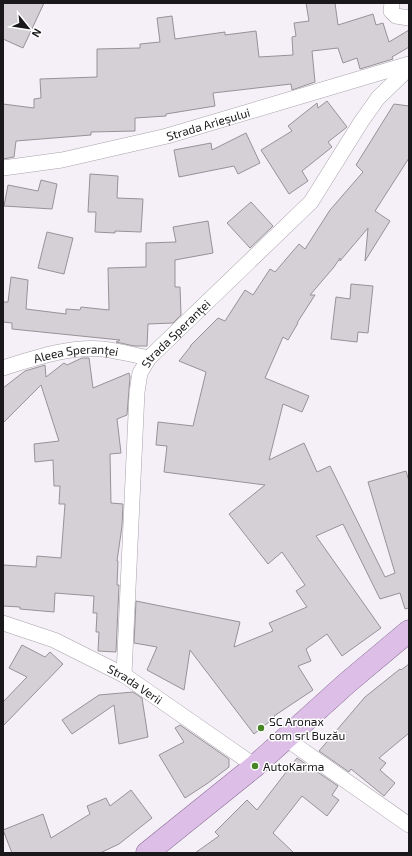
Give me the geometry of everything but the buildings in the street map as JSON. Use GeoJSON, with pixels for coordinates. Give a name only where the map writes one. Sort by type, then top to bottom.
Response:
{"type":"FeatureCollection","features":[{"type":"Feature","properties":{"kind":"main road"},"geometry":{"type":"LineString","coordinates":[[149,853],[255,766],[347,683],[409,631]]}},
{"type":"Feature","properties":{"kind":"street"},"geometry":{"type":"LineString","coordinates":[[392,3],[391,12],[396,16],[409,18]]}},
{"type":"Feature","properties":{"kind":"street","name":"Strada Arieșului"},"geometry":{"type":"LineString","coordinates":[[3,168],[62,160],[168,136],[409,64]]}},
{"type":"Feature","properties":{"kind":"street","name":"Strada Speranței"},"geometry":{"type":"LineString","coordinates":[[124,675],[137,392],[140,373],[149,358],[311,202],[369,110],[378,98],[409,68]]}},
{"type":"Feature","properties":{"kind":"street","name":"Aleea Speranței"},"geometry":{"type":"LineString","coordinates":[[3,368],[52,353],[86,349],[103,349],[149,358]]}},
{"type":"Feature","properties":{"kind":"street","name":"Strada Verii"},"geometry":{"type":"LineString","coordinates":[[3,623],[54,640],[124,675],[255,766]]}},
{"type":"Feature","properties":{"kind":"street"},"geometry":{"type":"LineString","coordinates":[[285,738],[409,825]]}},
{"type":"Feature","properties":{"kind":"place","name":"SC Aronax com srl Buzău"},"geometry":{"type":"Point","coordinates":[261,728]}},
{"type":"Feature","properties":{"kind":"place","name":"AutoKarma"},"geometry":{"type":"Point","coordinates":[255,766]}}]}
